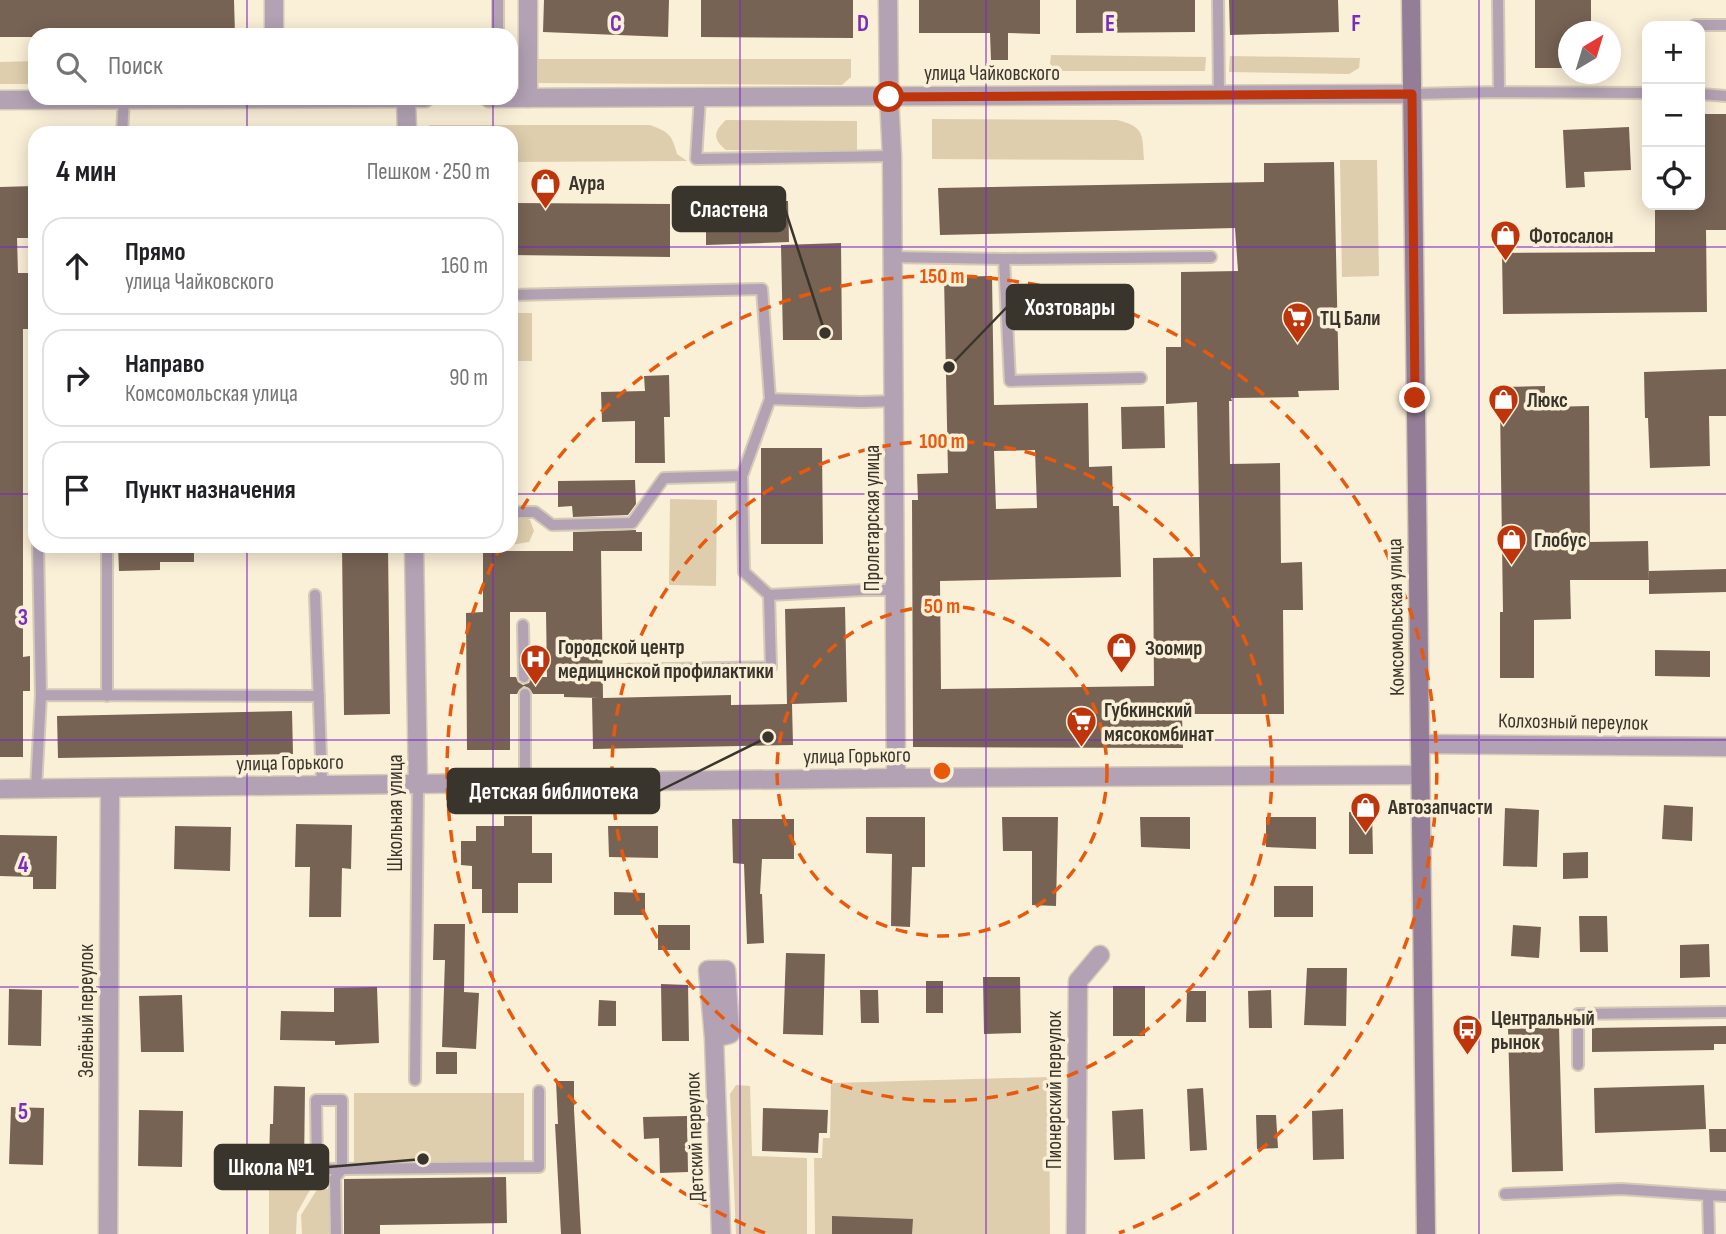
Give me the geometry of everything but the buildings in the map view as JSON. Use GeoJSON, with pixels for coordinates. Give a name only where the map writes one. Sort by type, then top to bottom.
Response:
{"type":"FeatureCollection","features":[{"type":"Feature","properties":{"kind":"main road","name":"Комсомольская улица"},"geometry":{"type":"LineString","coordinates":[[1411,0],[1426,1234]]}},
{"type":"Feature","properties":{"kind":"street"},"geometry":{"type":"LineString","coordinates":[[274,0],[274,28]]}},
{"type":"Feature","properties":{"kind":"street"},"geometry":{"type":"LineString","coordinates":[[528,0],[528,98]]}},
{"type":"Feature","properties":{"kind":"street","name":"Пролетарская улица"},"geometry":{"type":"LineString","coordinates":[[888,0],[892,156],[896,778]]}},
{"type":"Feature","properties":{"kind":"street","name":"улица Чайковского"},"geometry":{"type":"LineString","coordinates":[[518,98],[1412,94]]}},
{"type":"Feature","properties":{"kind":"street"},"geometry":{"type":"LineString","coordinates":[[0,100],[28,100]]}},
{"type":"Feature","properties":{"kind":"street"},"geometry":{"type":"LineString","coordinates":[[406,105],[407,126]]}},
{"type":"Feature","properties":{"kind":"street","name":"Школьная улица"},"geometry":{"type":"LineString","coordinates":[[414,553],[418,784]]}},
{"type":"Feature","properties":{"kind":"street","name":"Колхозный переулок"},"geometry":{"type":"LineString","coordinates":[[1420,744],[1726,747]]}},
{"type":"Feature","properties":{"kind":"street","name":"улица Горького"},"geometry":{"type":"LineString","coordinates":[[0,789],[896,778],[1420,775]]}},
{"type":"Feature","properties":{"kind":"street","name":"Зелёный переулок"},"geometry":{"type":"LineString","coordinates":[[108,1234],[110,788]]}},
{"type":"Feature","properties":{"kind":"street","name":"Пионерский переулок"},"geometry":{"type":"LineString","coordinates":[[1076,1234],[1078,981],[1100,955]]}},
{"type":"Feature","properties":{"kind":"street","name":"Детский переулок"},"geometry":{"type":"LineString","coordinates":[[714,1038],[721,1234]]}},
{"type":"Feature","properties":{"kind":"lane"},"geometry":{"type":"LineString","coordinates":[[498,0],[498,28]]}},
{"type":"Feature","properties":{"kind":"lane"},"geometry":{"type":"LineString","coordinates":[[1218,0],[1219,95]]}},
{"type":"Feature","properties":{"kind":"lane"},"geometry":{"type":"LineString","coordinates":[[1498,0],[1499,92]]}},
{"type":"Feature","properties":{"kind":"lane"},"geometry":{"type":"LineString","coordinates":[[1705,25],[1726,24]]}},
{"type":"Feature","properties":{"kind":"lane"},"geometry":{"type":"LineString","coordinates":[[1412,94],[1642,93]]}},
{"type":"Feature","properties":{"kind":"lane"},"geometry":{"type":"LineString","coordinates":[[1705,94],[1726,96]]}},
{"type":"Feature","properties":{"kind":"lane"},"geometry":{"type":"LineString","coordinates":[[700,97],[696,159],[892,156]]}},
{"type":"Feature","properties":{"kind":"lane"},"geometry":{"type":"LineString","coordinates":[[122,126],[124,105]]}},
{"type":"Feature","properties":{"kind":"lane"},"geometry":{"type":"LineString","coordinates":[[892,257],[1211,257]]}},
{"type":"Feature","properties":{"kind":"lane"},"geometry":{"type":"LineString","coordinates":[[1004,259],[1010,381],[1141,378]]}},
{"type":"Feature","properties":{"kind":"lane"},"geometry":{"type":"LineString","coordinates":[[518,295],[762,289],[770,399],[742,476],[744,572],[769,594],[895,590]]}},
{"type":"Feature","properties":{"kind":"lane"},"geometry":{"type":"LineString","coordinates":[[770,399],[893,401]]}},
{"type":"Feature","properties":{"kind":"lane"},"geometry":{"type":"LineString","coordinates":[[518,512],[535,512],[552,525],[632,523],[664,478],[742,476]]}},
{"type":"Feature","properties":{"kind":"lane"},"geometry":{"type":"LineString","coordinates":[[36,788],[41,695],[38,553]]}},
{"type":"Feature","properties":{"kind":"lane"},"geometry":{"type":"LineString","coordinates":[[107,553],[107,696]]}},
{"type":"Feature","properties":{"kind":"lane"},"geometry":{"type":"LineString","coordinates":[[621,670],[771,667],[769,594]]}},
{"type":"Feature","properties":{"kind":"lane"},"geometry":{"type":"LineString","coordinates":[[315,595],[322,785]]}},
{"type":"Feature","properties":{"kind":"lane"},"geometry":{"type":"LineString","coordinates":[[523,625],[524,677]]}},
{"type":"Feature","properties":{"kind":"lane"},"geometry":{"type":"LineString","coordinates":[[525,694],[525,782]]}},
{"type":"Feature","properties":{"kind":"lane"},"geometry":{"type":"LineString","coordinates":[[41,695],[319,696]]}},
{"type":"Feature","properties":{"kind":"lane","name":"Школьная улица"},"geometry":{"type":"LineString","coordinates":[[415,1080],[418,784]]}},
{"type":"Feature","properties":{"kind":"lane"},"geometry":{"type":"LineString","coordinates":[[1578,1065],[1578,1014],[1726,1012]]}},
{"type":"Feature","properties":{"kind":"lane"},"geometry":{"type":"LineString","coordinates":[[336,1234],[335,1178],[342,1169],[342,1100],[316,1100],[317,1169],[342,1169],[539,1167],[539,1091]]}},
{"type":"Feature","properties":{"kind":"lane"},"geometry":{"type":"LineString","coordinates":[[1505,1194],[1621,1189],[1726,1196]]}},
{"type":"Feature","properties":{"kind":"lane"},"geometry":{"type":"LineString","coordinates":[[1707,1195],[1709,1234]]}},
{"type":"Feature","properties":{"kind":"shaded area"},"geometry":{"type":"Polygon","coordinates":[[[1051,55],[1206,57],[1205,71],[1059,71],[1050,64],[1051,55]]]}},
{"type":"Feature","properties":{"kind":"shaded area"},"geometry":{"type":"Polygon","coordinates":[[[1230,56],[1360,58],[1359,68],[1349,74],[1229,72],[1230,56]]]}},
{"type":"Feature","properties":{"kind":"shaded area"},"geometry":{"type":"Polygon","coordinates":[[[518,59],[524,59],[523,84],[518,84],[518,59]]]}},
{"type":"Feature","properties":{"kind":"shaded area"},"geometry":{"type":"Polygon","coordinates":[[[537,59],[851,59],[851,77],[842,85],[537,83],[537,59]]]}},
{"type":"Feature","properties":{"kind":"shaded area"},"geometry":{"type":"Polygon","coordinates":[[[28,61],[28,84],[0,84],[0,62],[28,61]]]}},
{"type":"Feature","properties":{"kind":"shaded area"},"geometry":{"type":"Polygon","coordinates":[[[932,119],[1117,120],[1133,126],[1140,133],[1144,160],[932,159],[932,119]]]}},
{"type":"Feature","properties":{"kind":"shaded area"},"geometry":{"type":"Polygon","coordinates":[[[726,120],[857,121],[857,151],[726,150],[718,142],[716,135],[726,120]]]}},
{"type":"Feature","properties":{"kind":"shaded area"},"geometry":{"type":"Polygon","coordinates":[[[650,125],[669,135],[677,154],[687,161],[518,162],[518,126],[429,126],[650,125]]]}},
{"type":"Feature","properties":{"kind":"shaded area"},"geometry":{"type":"Polygon","coordinates":[[[1340,160],[1377,160],[1379,276],[1342,277],[1340,160]]]}},
{"type":"Feature","properties":{"kind":"shaded area"},"geometry":{"type":"Polygon","coordinates":[[[518,313],[532,313],[532,361],[518,361],[518,313]]]}},
{"type":"Feature","properties":{"kind":"shaded area"},"geometry":{"type":"Polygon","coordinates":[[[670,499],[717,500],[716,586],[669,585],[670,499]]]}},
{"type":"Feature","properties":{"kind":"shaded area"},"geometry":{"type":"Polygon","coordinates":[[[518,516],[530,520],[534,531],[529,542],[518,544],[518,516]]]}},
{"type":"Feature","properties":{"kind":"shaded area"},"geometry":{"type":"Polygon","coordinates":[[[1049,1077],[1050,1234],[815,1234],[814,1158],[822,1158],[823,1138],[830,1138],[831,1083],[1049,1077]]]}},
{"type":"Feature","properties":{"kind":"shaded area"},"geometry":{"type":"Polygon","coordinates":[[[736,1085],[750,1086],[752,1156],[807,1158],[807,1234],[736,1234],[730,1094],[736,1085]]]}},
{"type":"Feature","properties":{"kind":"shaded area"},"geometry":{"type":"Polygon","coordinates":[[[354,1093],[524,1093],[524,1163],[354,1163],[354,1093]]]}},
{"type":"Feature","properties":{"kind":"shaded area"},"geometry":{"type":"Polygon","coordinates":[[[269,1167],[304,1168],[315,1181],[297,1213],[296,1234],[269,1234],[269,1167]]]}},
{"type":"Feature","properties":{"kind":"shaded area"},"geometry":{"type":"Polygon","coordinates":[[[320,1185],[333,1192],[334,1229],[328,1234],[302,1234],[301,1215],[320,1185]]]}},
{"type":"Feature","properties":{"kind":"place","name":"Аура"},"geometry":{"type":"Point","coordinates":[546,210]}},
{"type":"Feature","properties":{"kind":"place","name":"Фотосалон"},"geometry":{"type":"Point","coordinates":[1506,263]}},
{"type":"Feature","properties":{"kind":"place","name":"Сластена"},"geometry":{"type":"Point","coordinates":[825,333]}},
{"type":"Feature","properties":{"kind":"place","name":"ТЦ Бали"},"geometry":{"type":"Point","coordinates":[1297,345]}},
{"type":"Feature","properties":{"kind":"place","name":"Хозтовары"},"geometry":{"type":"Point","coordinates":[949,367]}},
{"type":"Feature","properties":{"kind":"place","name":"Люкс"},"geometry":{"type":"Point","coordinates":[1504,427]}},
{"type":"Feature","properties":{"kind":"place","name":"Глобус"},"geometry":{"type":"Point","coordinates":[1511,567]}},
{"type":"Feature","properties":{"kind":"place","name":"Зоомир"},"geometry":{"type":"Point","coordinates":[1122,675]}},
{"type":"Feature","properties":{"kind":"place","name":"Городской центр медицинской профилактики"},"geometry":{"type":"Point","coordinates":[535,686]}},
{"type":"Feature","properties":{"kind":"place","name":"Детская библиотека"},"geometry":{"type":"Point","coordinates":[768,737]}},
{"type":"Feature","properties":{"kind":"place","name":"Губкинский мясокомбинат"},"geometry":{"type":"Point","coordinates":[1081,749]}},
{"type":"Feature","properties":{"kind":"place","name":"Автозапчасти"},"geometry":{"type":"Point","coordinates":[1365,834]}},
{"type":"Feature","properties":{"kind":"place","name":"Центральный рынок"},"geometry":{"type":"Point","coordinates":[1468,1057]}},
{"type":"Feature","properties":{"kind":"place","name":"Школа №1"},"geometry":{"type":"Point","coordinates":[423,1159]}},
{"type":"Feature","properties":{"kind":"route"},"geometry":{"type":"LineString","coordinates":[[889,97],[1412,94],[1415,398]]}}]}
